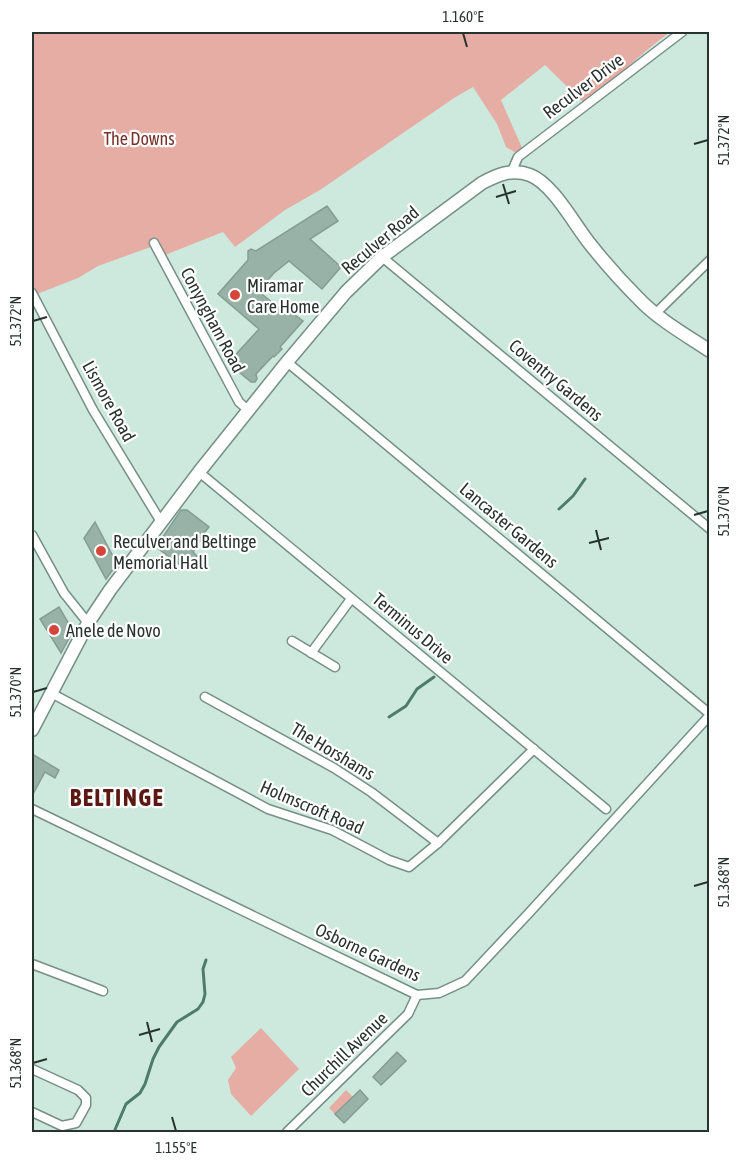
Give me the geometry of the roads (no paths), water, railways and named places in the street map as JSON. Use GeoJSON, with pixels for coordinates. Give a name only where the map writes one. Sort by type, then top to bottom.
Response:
{"type":"FeatureCollection","features":[{"type":"Feature","properties":{"kind":"street","name":"Reculver Drive"},"geometry":{"type":"LineString","coordinates":[[514,166],[518,156],[682,32]]}},
{"type":"Feature","properties":{"kind":"street"},"geometry":{"type":"LineString","coordinates":[[512,149],[514,166],[545,184],[590,244],[640,301],[655,314],[710,351]]}},
{"type":"Feature","properties":{"kind":"street","name":"Reculver Road"},"geometry":{"type":"LineString","coordinates":[[32,730],[88,623],[110,590],[248,410],[346,292],[382,257],[482,183],[514,166]]}},
{"type":"Feature","properties":{"kind":"street","name":"Conyngham Road"},"geometry":{"type":"LineString","coordinates":[[154,243],[239,402],[248,410]]}},
{"type":"Feature","properties":{"kind":"street","name":"Coventry Gardens"},"geometry":{"type":"LineString","coordinates":[[382,257],[710,529]]}},
{"type":"Feature","properties":{"kind":"street"},"geometry":{"type":"LineString","coordinates":[[655,314],[710,260]]}},
{"type":"Feature","properties":{"kind":"street","name":"Lismore Road"},"geometry":{"type":"LineString","coordinates":[[32,293],[93,410],[161,522]]}},
{"type":"Feature","properties":{"kind":"street","name":"Lancaster Gardens"},"geometry":{"type":"LineString","coordinates":[[287,362],[710,714]]}},
{"type":"Feature","properties":{"kind":"street","name":"Terminus Drive"},"geometry":{"type":"LineString","coordinates":[[199,472],[606,809]]}},
{"type":"Feature","properties":{"kind":"street"},"geometry":{"type":"LineString","coordinates":[[32,536],[64,593],[88,623]]}},
{"type":"Feature","properties":{"kind":"street"},"geometry":{"type":"LineString","coordinates":[[311,653],[351,598]]}},
{"type":"Feature","properties":{"kind":"street"},"geometry":{"type":"LineString","coordinates":[[292,641],[335,667]]}},
{"type":"Feature","properties":{"kind":"street","name":"Holmscroft Road"},"geometry":{"type":"LineString","coordinates":[[51,693],[268,808],[332,830],[389,860],[409,867],[438,843],[534,749]]}},
{"type":"Feature","properties":{"kind":"street","name":"The Horshams"},"geometry":{"type":"LineString","coordinates":[[205,698],[334,768],[371,792],[438,843]]}},
{"type":"Feature","properties":{"kind":"street","name":"Osborne Gardens"},"geometry":{"type":"LineString","coordinates":[[32,809],[417,995],[439,993],[465,981],[710,714]]}},
{"type":"Feature","properties":{"kind":"street"},"geometry":{"type":"LineString","coordinates":[[32,964],[103,991]]}},
{"type":"Feature","properties":{"kind":"street","name":"Churchill Avenue"},"geometry":{"type":"LineString","coordinates":[[287,1132],[408,1014],[417,995]]}},
{"type":"Feature","properties":{"kind":"street"},"geometry":{"type":"LineString","coordinates":[[32,1069],[78,1090],[86,1098],[86,1106],[75,1123],[62,1126],[32,1112]]}},
{"type":"Feature","properties":{"kind":"waterway"},"geometry":{"type":"LineString","coordinates":[[559,509],[573,496],[585,479]]}},
{"type":"Feature","properties":{"kind":"waterway"},"geometry":{"type":"LineString","coordinates":[[389,717],[406,706],[417,689],[434,677]]}},
{"type":"Feature","properties":{"kind":"waterway"},"geometry":{"type":"LineString","coordinates":[[114,1132],[126,1104],[140,1093],[145,1084],[159,1047],[177,1022],[198,1009],[203,1002],[205,994],[203,969],[206,960]]}},
{"type":"Feature","properties":{"kind":"place","name":"Miramar Care Home"},"geometry":{"type":"Point","coordinates":[235,295]}},
{"type":"Feature","properties":{"kind":"place","name":"Reculver and Beltinge Memorial Hall"},"geometry":{"type":"Point","coordinates":[101,551]}},
{"type":"Feature","properties":{"kind":"place","name":"Anele de Novo"},"geometry":{"type":"Point","coordinates":[54,630]}},
{"type":"Feature","properties":{"kind":"district","name":"BELTINGE"},"geometry":{"type":"Point","coordinates":[117,797]}},
{"type":"Feature","properties":{"kind":"park label","name":"The Downs"},"geometry":{"type":"Point","coordinates":[139,138]}}]}
